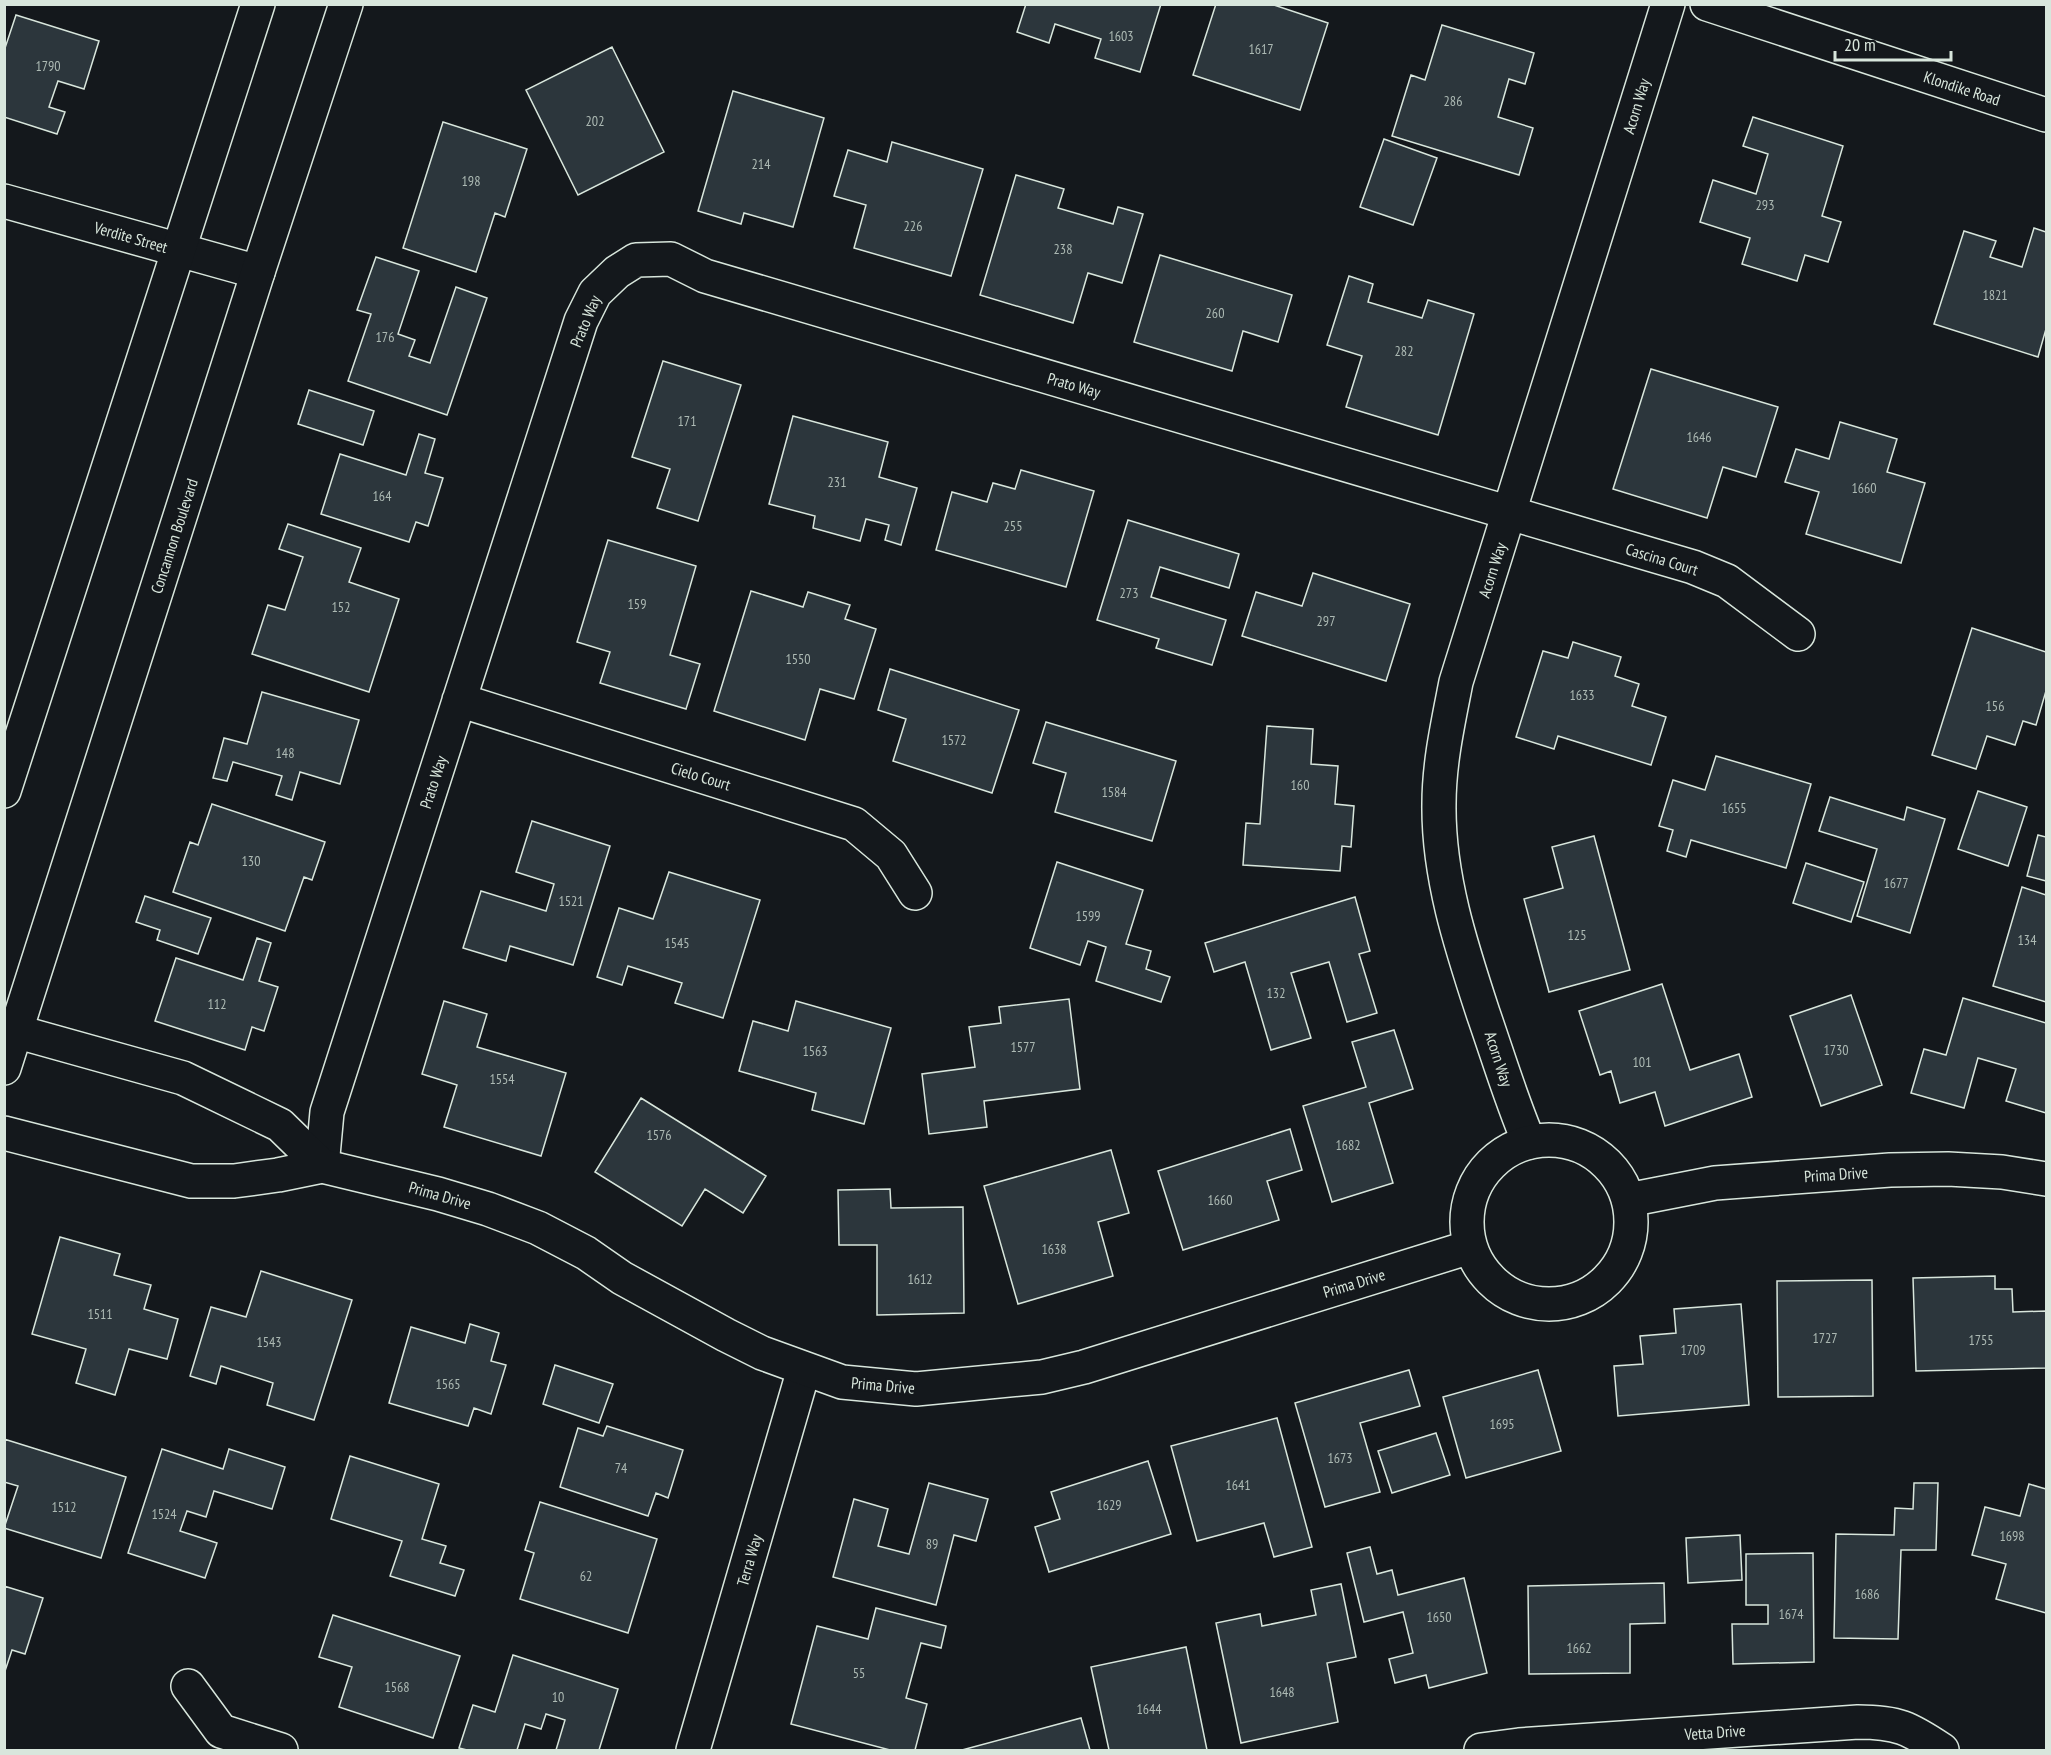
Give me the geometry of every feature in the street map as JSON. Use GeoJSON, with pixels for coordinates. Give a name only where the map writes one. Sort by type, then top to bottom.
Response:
{"type":"FeatureCollection","features":[{"type":"Feature","properties":{"kind":"street"},"geometry":{"type":"LineString","coordinates":[[4,791],[258,4]]}},
{"type":"Feature","properties":{"kind":"street","name":"Concannon Boulevard"},"geometry":{"type":"LineString","coordinates":[[4,1068],[10,1030],[346,4]]}},
{"type":"Feature","properties":{"kind":"street","name":"Acorn Way"},"geometry":{"type":"LineString","coordinates":[[1529,1142],[1514,1107],[1456,925],[1444,871],[1438,805],[1443,750],[1456,682],[1668,4]]}},
{"type":"Feature","properties":{"kind":"street","name":"Klondike Road"},"geometry":{"type":"LineString","coordinates":[[1707,4],[2046,115]]}},
{"type":"Feature","properties":{"kind":"street","name":"Verdite Street"},"geometry":{"type":"LineString","coordinates":[[4,201],[258,272]]}},
{"type":"Feature","properties":{"kind":"street","name":"Prato Way"},"geometry":{"type":"LineString","coordinates":[[322,1166],[327,1112],[581,321],[595,292],[617,272],[636,260],[671,259],[705,276],[1510,513]]}},
{"type":"Feature","properties":{"kind":"street","name":"Cascina Court"},"geometry":{"type":"LineString","coordinates":[[1510,513],[1693,567],[1727,581],[1798,634]]}},
{"type":"Feature","properties":{"kind":"street","name":"Cielo Court"},"geometry":{"type":"LineString","coordinates":[[459,700],[854,824],[891,855],[915,893]]}},
{"type":"Feature","properties":{"kind":"street"},"geometry":{"type":"LineString","coordinates":[[10,1030],[183,1078],[280,1125],[322,1166]]}},
{"type":"Feature","properties":{"kind":"street","name":"Prima Drive"},"geometry":{"type":"LineString","coordinates":[[4,1132],[191,1180],[234,1181],[322,1166],[438,1194],[488,1209],[538,1228],[586,1253],[622,1278],[762,1353],[842,1382],[916,1389],[1042,1377],[1084,1367],[1470,1247]]}},
{"type":"Feature","properties":{"kind":"street"},"geometry":{"type":"LineString","coordinates":[[1547,1140],[1574,1143],[1588,1150],[1604,1161],[1617,1177],[1628,1200],[1630,1230],[1620,1263],[1599,1287],[1565,1303],[1537,1304],[1524,1301],[1496,1286],[1481,1270],[1470,1247],[1466,1228],[1467,1211],[1483,1172],[1510,1149],[1529,1142],[1547,1140]]}},
{"type":"Feature","properties":{"kind":"street","name":"Prima Drive"},"geometry":{"type":"LineString","coordinates":[[1628,1200],[1715,1183],[1890,1170],[1948,1169],[2002,1172],[2046,1179]]}},
{"type":"Feature","properties":{"kind":"street","name":"Terra Way"},"geometry":{"type":"LineString","coordinates":[[693,1750],[804,1369]]}},
{"type":"Feature","properties":{"kind":"street"},"geometry":{"type":"LineString","coordinates":[[188,1686],[221,1731],[281,1750]]}},
{"type":"Feature","properties":{"kind":"street","name":"Vetta Drive"},"geometry":{"type":"LineString","coordinates":[[1481,1750],[1543,1743],[1884,1722],[1914,1731],[1942,1750]]}},
{"type":"Feature","properties":{"kind":"building"},"geometry":{"type":"Polygon","coordinates":[[[1026,4],[1161,4],[1140,72],[1095,58],[1101,39],[1055,24],[1049,43],[1017,32],[1026,4]]]}},
{"type":"Feature","properties":{"kind":"building"},"geometry":{"type":"Polygon","coordinates":[[[1216,4],[1271,4],[1328,23],[1300,110],[1193,75],[1216,4]]]}},
{"type":"Feature","properties":{"kind":"building"},"geometry":{"type":"Polygon","coordinates":[[[16,15],[99,41],[84,89],[58,81],[49,107],[65,112],[57,134],[4,117],[4,51],[16,15]]]}},
{"type":"Feature","properties":{"kind":"building"},"geometry":{"type":"Polygon","coordinates":[[[1442,25],[1534,53],[1525,84],[1509,79],[1498,117],[1533,128],[1519,175],[1392,136],[1411,75],[1425,80],[1442,25]]]}},
{"type":"Feature","properties":{"kind":"building"},"geometry":{"type":"Polygon","coordinates":[[[612,47],[664,152],[578,195],[526,90],[612,47]]]}},
{"type":"Feature","properties":{"kind":"building"},"geometry":{"type":"Polygon","coordinates":[[[733,91],[824,118],[793,227],[744,213],[741,224],[698,211],[733,91]]]}},
{"type":"Feature","properties":{"kind":"building"},"geometry":{"type":"Polygon","coordinates":[[[1753,117],[1843,146],[1822,216],[1841,222],[1828,262],[1805,255],[1797,281],[1742,264],[1750,238],[1700,222],[1713,180],[1756,194],[1768,154],[1743,146],[1753,117]]]}},
{"type":"Feature","properties":{"kind":"building"},"geometry":{"type":"Polygon","coordinates":[[[443,122],[527,149],[505,217],[495,213],[476,272],[403,248],[443,122]]]}},
{"type":"Feature","properties":{"kind":"building"},"geometry":{"type":"Polygon","coordinates":[[[1384,139],[1437,158],[1413,225],[1360,207],[1384,139]]]}},
{"type":"Feature","properties":{"kind":"building"},"geometry":{"type":"Polygon","coordinates":[[[892,142],[983,169],[951,276],[854,248],[866,205],[834,196],[848,150],[887,162],[892,142]]]}},
{"type":"Feature","properties":{"kind":"building"},"geometry":{"type":"Polygon","coordinates":[[[1016,175],[1064,189],[1058,208],[1113,224],[1118,207],[1143,214],[1122,283],[1088,273],[1073,323],[980,295],[1016,175]]]}},
{"type":"Feature","properties":{"kind":"building"},"geometry":{"type":"Polygon","coordinates":[[[2034,228],[2046,232],[2046,329],[2038,357],[1934,324],[1964,231],[1996,241],[1990,257],[2022,267],[2034,228]]]}},
{"type":"Feature","properties":{"kind":"building"},"geometry":{"type":"Polygon","coordinates":[[[1160,255],[1292,295],[1278,342],[1243,331],[1232,371],[1134,342],[1160,255]]]}},
{"type":"Feature","properties":{"kind":"building"},"geometry":{"type":"Polygon","coordinates":[[[376,257],[419,271],[398,334],[415,340],[409,356],[430,363],[456,287],[487,298],[447,415],[348,381],[371,314],[357,310],[376,257]]]}},
{"type":"Feature","properties":{"kind":"building"},"geometry":{"type":"Polygon","coordinates":[[[1349,276],[1373,284],[1368,302],[1422,318],[1428,300],[1474,314],[1438,435],[1346,407],[1362,356],[1327,345],[1349,276]]]}},
{"type":"Feature","properties":{"kind":"building"},"geometry":{"type":"Polygon","coordinates":[[[663,361],[741,385],[698,521],[657,508],[670,469],[632,457],[663,361]]]}},
{"type":"Feature","properties":{"kind":"building"},"geometry":{"type":"Polygon","coordinates":[[[1651,369],[1778,407],[1756,477],[1723,467],[1707,518],[1613,489],[1651,369]]]}},
{"type":"Feature","properties":{"kind":"building"},"geometry":{"type":"Polygon","coordinates":[[[309,390],[374,411],[363,445],[298,424],[309,390]]]}},
{"type":"Feature","properties":{"kind":"building"},"geometry":{"type":"Polygon","coordinates":[[[793,416],[888,442],[879,477],[917,488],[901,545],[885,540],[889,525],[866,519],[860,541],[813,528],[815,516],[769,504],[793,416]]]}},
{"type":"Feature","properties":{"kind":"building"},"geometry":{"type":"Polygon","coordinates":[[[1840,422],[1897,439],[1887,472],[1925,483],[1901,563],[1806,534],[1819,492],[1785,482],[1796,449],[1829,459],[1840,422]]]}},
{"type":"Feature","properties":{"kind":"building"},"geometry":{"type":"Polygon","coordinates":[[[419,434],[435,439],[425,473],[443,478],[428,526],[416,522],[409,542],[321,514],[340,454],[406,475],[419,434]]]}},
{"type":"Feature","properties":{"kind":"building"},"geometry":{"type":"Polygon","coordinates":[[[1021,470],[1094,491],[1066,587],[936,550],[952,492],[987,502],[993,483],[1015,489],[1021,470]]]}},
{"type":"Feature","properties":{"kind":"building"},"geometry":{"type":"Polygon","coordinates":[[[1128,520],[1239,554],[1229,588],[1160,567],[1151,597],[1226,620],[1212,665],[1156,648],[1159,639],[1097,620],[1128,520]]]}},
{"type":"Feature","properties":{"kind":"building"},"geometry":{"type":"Polygon","coordinates":[[[288,524],[361,548],[349,582],[399,599],[369,692],[252,654],[268,605],[285,610],[303,557],[279,549],[288,524]]]}},
{"type":"Feature","properties":{"kind":"building"},"geometry":{"type":"Polygon","coordinates":[[[608,540],[696,566],[670,655],[700,664],[686,709],[600,683],[610,652],[577,642],[608,540]]]}},
{"type":"Feature","properties":{"kind":"building"},"geometry":{"type":"Polygon","coordinates":[[[1313,573],[1410,604],[1386,681],[1242,636],[1256,592],[1302,606],[1313,573]]]}},
{"type":"Feature","properties":{"kind":"building"},"geometry":{"type":"Polygon","coordinates":[[[751,591],[803,607],[808,592],[850,605],[845,619],[876,629],[854,699],[820,689],[805,740],[714,711],[751,591]]]}},
{"type":"Feature","properties":{"kind":"building"},"geometry":{"type":"Polygon","coordinates":[[[1972,628],[2046,652],[2046,691],[2036,725],[2023,721],[2015,745],[1987,736],[1976,769],[1932,755],[1972,628]]]}},
{"type":"Feature","properties":{"kind":"building"},"geometry":{"type":"Polygon","coordinates":[[[1573,642],[1621,657],[1615,676],[1639,684],[1632,706],[1666,717],[1651,765],[1558,736],[1554,749],[1516,737],[1543,651],[1568,658],[1573,642]]]}},
{"type":"Feature","properties":{"kind":"building"},"geometry":{"type":"Polygon","coordinates":[[[890,669],[1019,710],[992,793],[893,761],[906,719],[878,710],[890,669]]]}},
{"type":"Feature","properties":{"kind":"building"},"geometry":{"type":"Polygon","coordinates":[[[262,692],[359,720],[340,784],[300,772],[292,800],[276,795],[282,776],[233,762],[227,781],[213,778],[224,738],[247,744],[262,692]]]}},
{"type":"Feature","properties":{"kind":"building"},"geometry":{"type":"Polygon","coordinates":[[[1046,722],[1176,761],[1152,841],[1055,812],[1066,773],[1033,763],[1046,722]]]}},
{"type":"Feature","properties":{"kind":"building"},"geometry":{"type":"Polygon","coordinates":[[[1267,726],[1313,729],[1311,764],[1338,766],[1335,804],[1354,806],[1351,847],[1342,846],[1340,871],[1243,865],[1246,823],[1260,824],[1267,726]]]}},
{"type":"Feature","properties":{"kind":"building"},"geometry":{"type":"Polygon","coordinates":[[[1716,756],[1811,784],[1786,868],[1691,840],[1686,857],[1667,851],[1673,830],[1659,826],[1673,780],[1705,790],[1716,756]]]}},
{"type":"Feature","properties":{"kind":"building"},"geometry":{"type":"Polygon","coordinates":[[[1978,791],[2027,807],[2008,866],[1958,849],[1978,791]]]}},
{"type":"Feature","properties":{"kind":"building"},"geometry":{"type":"Polygon","coordinates":[[[1830,797],[1904,820],[1907,807],[1945,819],[1910,933],[1857,916],[1877,849],[1819,831],[1830,797]]]}},
{"type":"Feature","properties":{"kind":"building"},"geometry":{"type":"Polygon","coordinates":[[[212,804],[325,842],[312,880],[304,877],[285,931],[173,892],[190,842],[198,845],[212,804]]]}},
{"type":"Feature","properties":{"kind":"building"},"geometry":{"type":"Polygon","coordinates":[[[532,821],[610,846],[573,965],[510,946],[506,961],[463,948],[481,891],[546,911],[554,884],[516,872],[532,821]]]}},
{"type":"Feature","properties":{"kind":"building"},"geometry":{"type":"Polygon","coordinates":[[[2038,835],[2046,837],[2046,881],[2027,876],[2038,835]]]}},
{"type":"Feature","properties":{"kind":"building"},"geometry":{"type":"Polygon","coordinates":[[[1594,836],[1630,970],[1549,992],[1524,899],[1563,888],[1552,847],[1594,836]]]}},
{"type":"Feature","properties":{"kind":"building"},"geometry":{"type":"Polygon","coordinates":[[[1057,862],[1143,890],[1126,944],[1151,951],[1146,969],[1170,977],[1161,1002],[1096,981],[1106,947],[1088,941],[1080,965],[1030,948],[1057,862]]]}},
{"type":"Feature","properties":{"kind":"building"},"geometry":{"type":"Polygon","coordinates":[[[1806,863],[1864,882],[1851,922],[1793,903],[1806,863]]]}},
{"type":"Feature","properties":{"kind":"building"},"geometry":{"type":"Polygon","coordinates":[[[669,872],[760,900],[723,1018],[675,1003],[682,983],[628,966],[622,985],[597,977],[619,908],[653,919],[669,872]]]}},
{"type":"Feature","properties":{"kind":"building"},"geometry":{"type":"Polygon","coordinates":[[[2022,887],[2046,895],[2046,1002],[1993,986],[2022,887]]]}},
{"type":"Feature","properties":{"kind":"building"},"geometry":{"type":"Polygon","coordinates":[[[145,896],[211,918],[198,954],[157,940],[160,930],[136,922],[145,896]]]}},
{"type":"Feature","properties":{"kind":"building"},"geometry":{"type":"Polygon","coordinates":[[[1355,897],[1370,951],[1359,954],[1377,1013],[1347,1022],[1329,962],[1291,973],[1311,1038],[1271,1050],[1245,962],[1214,972],[1205,943],[1355,897]]]}},
{"type":"Feature","properties":{"kind":"building"},"geometry":{"type":"Polygon","coordinates":[[[257,938],[271,943],[259,981],[278,987],[264,1031],[252,1027],[245,1050],[155,1021],[176,958],[243,980],[257,938]]]}},
{"type":"Feature","properties":{"kind":"building"},"geometry":{"type":"Polygon","coordinates":[[[1662,984],[1690,1070],[1739,1054],[1752,1097],[1665,1126],[1655,1092],[1620,1103],[1611,1071],[1600,1075],[1579,1011],[1662,984]]]}},
{"type":"Feature","properties":{"kind":"building"},"geometry":{"type":"Polygon","coordinates":[[[1851,995],[1882,1085],[1821,1106],[1790,1016],[1851,995]]]}},
{"type":"Feature","properties":{"kind":"building"},"geometry":{"type":"Polygon","coordinates":[[[1963,998],[2046,1023],[2046,1113],[2006,1101],[2016,1069],[1978,1058],[1964,1108],[1911,1093],[1924,1049],[1946,1055],[1963,998]]]}},
{"type":"Feature","properties":{"kind":"building"},"geometry":{"type":"Polygon","coordinates":[[[1069,999],[1080,1089],[984,1101],[987,1127],[929,1134],[922,1074],[975,1067],[969,1027],[1001,1023],[999,1007],[1069,999]]]}},
{"type":"Feature","properties":{"kind":"building"},"geometry":{"type":"Polygon","coordinates":[[[444,1001],[487,1014],[477,1047],[566,1073],[541,1156],[444,1127],[457,1085],[422,1074],[444,1001]]]}},
{"type":"Feature","properties":{"kind":"building"},"geometry":{"type":"Polygon","coordinates":[[[796,1001],[891,1028],[864,1124],[812,1110],[816,1093],[739,1071],[753,1021],[788,1031],[796,1001]]]}},
{"type":"Feature","properties":{"kind":"building"},"geometry":{"type":"Polygon","coordinates":[[[1394,1030],[1413,1089],[1369,1103],[1393,1183],[1332,1202],[1303,1106],[1366,1087],[1352,1042],[1394,1030]]]}},
{"type":"Feature","properties":{"kind":"building"},"geometry":{"type":"Polygon","coordinates":[[[641,1098],[766,1176],[743,1213],[705,1189],[682,1226],[595,1172],[641,1098]]]}},
{"type":"Feature","properties":{"kind":"building"},"geometry":{"type":"Polygon","coordinates":[[[1290,1129],[1302,1170],[1267,1181],[1279,1220],[1183,1250],[1158,1171],[1290,1129]]]}},
{"type":"Feature","properties":{"kind":"building"},"geometry":{"type":"Polygon","coordinates":[[[1111,1150],[1129,1213],[1098,1222],[1113,1276],[1018,1304],[984,1186],[1111,1150]]]}},
{"type":"Feature","properties":{"kind":"building"},"geometry":{"type":"Polygon","coordinates":[[[890,1189],[891,1208],[963,1207],[964,1313],[877,1315],[877,1245],[839,1245],[838,1190],[890,1189]]]}},
{"type":"Feature","properties":{"kind":"building"},"geometry":{"type":"Polygon","coordinates":[[[60,1237],[120,1254],[114,1275],[151,1285],[144,1309],[178,1319],[167,1359],[129,1349],[115,1395],[76,1383],[86,1349],[32,1334],[60,1237]]]}},
{"type":"Feature","properties":{"kind":"building"},"geometry":{"type":"Polygon","coordinates":[[[261,1271],[352,1300],[314,1420],[267,1405],[273,1383],[221,1366],[216,1384],[190,1376],[211,1307],[246,1317],[261,1271]]]}},
{"type":"Feature","properties":{"kind":"building"},"geometry":{"type":"Polygon","coordinates":[[[1995,1276],[1995,1289],[2012,1289],[2013,1312],[2046,1311],[2046,1368],[1916,1371],[1913,1278],[1995,1276]]]}},
{"type":"Feature","properties":{"kind":"building"},"geometry":{"type":"Polygon","coordinates":[[[1872,1280],[1873,1396],[1778,1397],[1777,1281],[1872,1280]]]}},
{"type":"Feature","properties":{"kind":"building"},"geometry":{"type":"Polygon","coordinates":[[[1741,1304],[1749,1405],[1618,1416],[1614,1366],[1643,1364],[1640,1336],[1676,1333],[1674,1309],[1741,1304]]]}},
{"type":"Feature","properties":{"kind":"building"},"geometry":{"type":"Polygon","coordinates":[[[470,1324],[499,1333],[491,1361],[506,1365],[491,1414],[474,1408],[468,1426],[389,1403],[411,1327],[465,1343],[470,1324]]]}},
{"type":"Feature","properties":{"kind":"building"},"geometry":{"type":"Polygon","coordinates":[[[555,1365],[613,1384],[599,1423],[543,1404],[555,1365]]]}},
{"type":"Feature","properties":{"kind":"building"},"geometry":{"type":"Polygon","coordinates":[[[1409,1370],[1420,1406],[1360,1423],[1380,1492],[1325,1507],[1295,1403],[1409,1370]]]}},
{"type":"Feature","properties":{"kind":"building"},"geometry":{"type":"Polygon","coordinates":[[[1538,1370],[1561,1451],[1466,1478],[1443,1397],[1538,1370]]]}},
{"type":"Feature","properties":{"kind":"building"},"geometry":{"type":"Polygon","coordinates":[[[1277,1418],[1312,1547],[1274,1557],[1264,1523],[1197,1541],[1171,1446],[1277,1418]]]}},
{"type":"Feature","properties":{"kind":"building"},"geometry":{"type":"Polygon","coordinates":[[[607,1426],[683,1450],[668,1498],[656,1493],[648,1516],[560,1487],[578,1428],[603,1436],[607,1426]]]}},
{"type":"Feature","properties":{"kind":"building"},"geometry":{"type":"Polygon","coordinates":[[[1436,1433],[1450,1475],[1392,1493],[1378,1451],[1436,1433]]]}},
{"type":"Feature","properties":{"kind":"building"},"geometry":{"type":"Polygon","coordinates":[[[4,1439],[126,1477],[101,1558],[4,1528],[18,1486],[4,1482],[4,1439]]]}},
{"type":"Feature","properties":{"kind":"building"},"geometry":{"type":"Polygon","coordinates":[[[162,1449],[223,1469],[229,1449],[285,1467],[272,1509],[214,1491],[206,1517],[187,1511],[180,1531],[217,1543],[205,1578],[128,1553],[162,1449]]]}},
{"type":"Feature","properties":{"kind":"building"},"geometry":{"type":"Polygon","coordinates":[[[350,1456],[439,1484],[422,1539],[446,1546],[440,1563],[464,1570],[455,1596],[390,1576],[402,1541],[331,1519],[350,1456]]]}},
{"type":"Feature","properties":{"kind":"building"},"geometry":{"type":"Polygon","coordinates":[[[1148,1461],[1171,1534],[1049,1572],[1035,1527],[1060,1519],[1051,1492],[1148,1461]]]}},
{"type":"Feature","properties":{"kind":"building"},"geometry":{"type":"Polygon","coordinates":[[[929,1483],[988,1499],[976,1541],[954,1535],[936,1605],[833,1577],[854,1499],[888,1509],[878,1546],[909,1554],[929,1483]]]}},
{"type":"Feature","properties":{"kind":"building"},"geometry":{"type":"Polygon","coordinates":[[[1914,1483],[1938,1483],[1936,1550],[1901,1550],[1898,1639],[1834,1638],[1836,1534],[1894,1535],[1895,1508],[1913,1509],[1914,1483]]]}},
{"type":"Feature","properties":{"kind":"building"},"geometry":{"type":"Polygon","coordinates":[[[2029,1484],[2046,1489],[2046,1613],[1996,1599],[2006,1564],[1972,1555],[1985,1507],[2020,1516],[2029,1484]]]}},
{"type":"Feature","properties":{"kind":"building"},"geometry":{"type":"Polygon","coordinates":[[[540,1502],[657,1539],[628,1633],[520,1599],[534,1553],[525,1550],[540,1502]]]}},
{"type":"Feature","properties":{"kind":"building"},"geometry":{"type":"Polygon","coordinates":[[[1740,1535],[1742,1580],[1688,1583],[1686,1538],[1740,1535]]]}},
{"type":"Feature","properties":{"kind":"building"},"geometry":{"type":"Polygon","coordinates":[[[1370,1547],[1377,1574],[1392,1570],[1398,1595],[1464,1578],[1487,1673],[1429,1688],[1426,1675],[1395,1683],[1389,1659],[1413,1653],[1403,1612],[1364,1622],[1347,1553],[1370,1547]]]}},
{"type":"Feature","properties":{"kind":"building"},"geometry":{"type":"Polygon","coordinates":[[[1813,1553],[1814,1662],[1733,1664],[1732,1624],[1768,1624],[1768,1605],[1746,1605],[1746,1554],[1813,1553]]]}},
{"type":"Feature","properties":{"kind":"building"},"geometry":{"type":"Polygon","coordinates":[[[1664,1583],[1665,1623],[1630,1624],[1630,1673],[1529,1674],[1528,1586],[1664,1583]]]}},
{"type":"Feature","properties":{"kind":"building"},"geometry":{"type":"Polygon","coordinates":[[[1341,1584],[1356,1657],[1327,1663],[1338,1722],[1241,1743],[1216,1623],[1260,1614],[1262,1626],[1316,1615],[1311,1590],[1341,1584]]]}},
{"type":"Feature","properties":{"kind":"building"},"geometry":{"type":"Polygon","coordinates":[[[4,1586],[43,1598],[25,1654],[12,1650],[4,1674],[4,1586]]]}},
{"type":"Feature","properties":{"kind":"building"},"geometry":{"type":"Polygon","coordinates":[[[876,1608],[946,1626],[941,1648],[921,1643],[906,1698],[927,1704],[915,1750],[890,1750],[791,1724],[817,1626],[868,1639],[876,1608]]]}},
{"type":"Feature","properties":{"kind":"building"},"geometry":{"type":"Polygon","coordinates":[[[333,1615],[460,1656],[433,1738],[339,1707],[352,1667],[319,1657],[333,1615]]]}},
{"type":"Feature","properties":{"kind":"building"},"geometry":{"type":"Polygon","coordinates":[[[1186,1647],[1207,1750],[1109,1750],[1091,1667],[1186,1647]]]}},
{"type":"Feature","properties":{"kind":"building"},"geometry":{"type":"Polygon","coordinates":[[[513,1655],[618,1689],[599,1750],[556,1750],[565,1720],[546,1714],[541,1729],[525,1724],[517,1750],[459,1748],[473,1705],[495,1712],[513,1655]]]}},
{"type":"Feature","properties":{"kind":"building"},"geometry":{"type":"Polygon","coordinates":[[[1081,1718],[1090,1750],[962,1750],[1081,1718]]]}}]}
